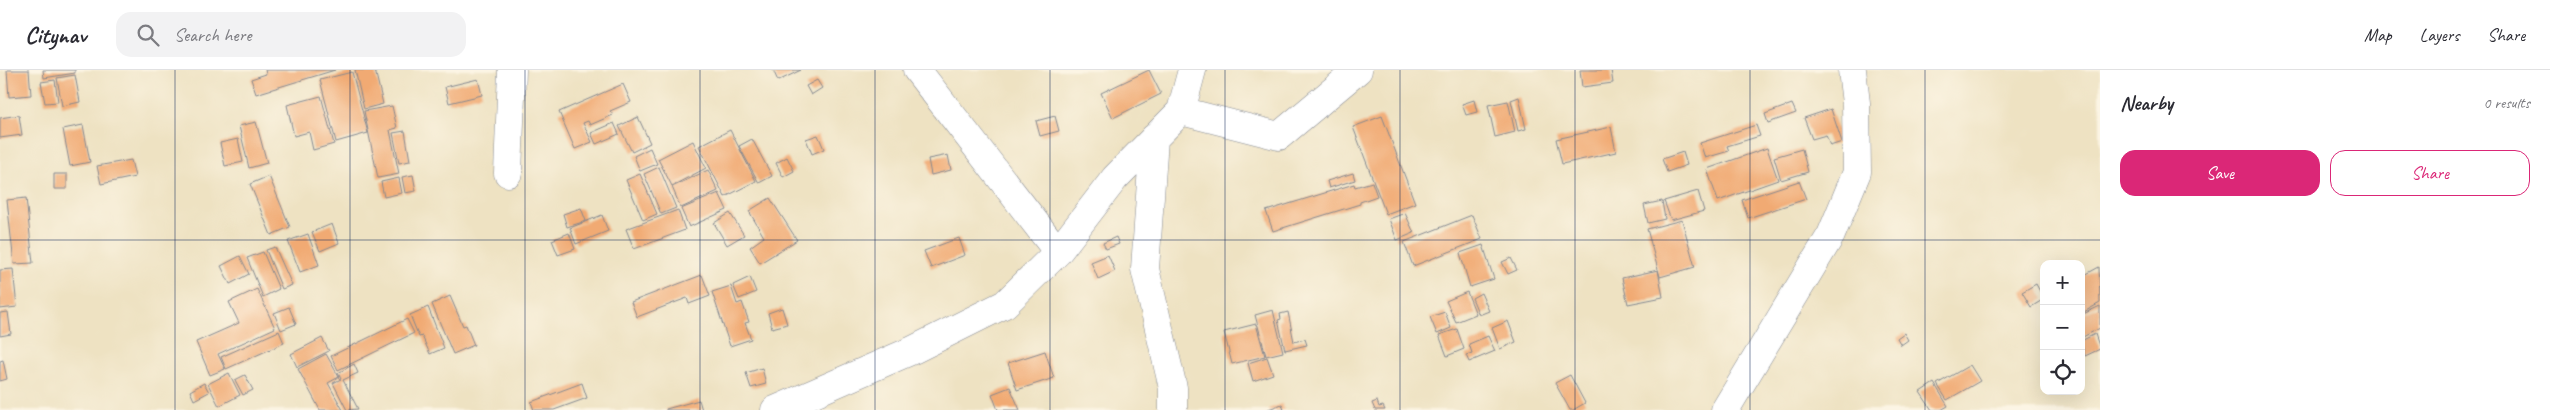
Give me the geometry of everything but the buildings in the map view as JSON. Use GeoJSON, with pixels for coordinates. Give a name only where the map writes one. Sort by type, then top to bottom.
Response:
{"type":"FeatureCollection","features":[{"type":"Feature","properties":{"kind":"street"},"geometry":{"type":"LineString","coordinates":[[508,173],[512,70]]}},
{"type":"Feature","properties":{"kind":"street"},"geometry":{"type":"LineString","coordinates":[[917,70],[1058,252]]}},
{"type":"Feature","properties":{"kind":"street"},"geometry":{"type":"LineString","coordinates":[[775,410],[914,350],[1005,304],[1058,252],[1114,178],[1180,111],[1192,70]]}},
{"type":"Feature","properties":{"kind":"street"},"geometry":{"type":"LineString","coordinates":[[1180,111],[1279,136],[1358,70]]}},
{"type":"Feature","properties":{"kind":"street"},"geometry":{"type":"LineString","coordinates":[[1725,410],[1831,234],[1857,172],[1856,103],[1852,70]]}},
{"type":"Feature","properties":{"kind":"street"},"geometry":{"type":"LineString","coordinates":[[1154,138],[1145,269],[1173,388],[1173,410]]}}]}
